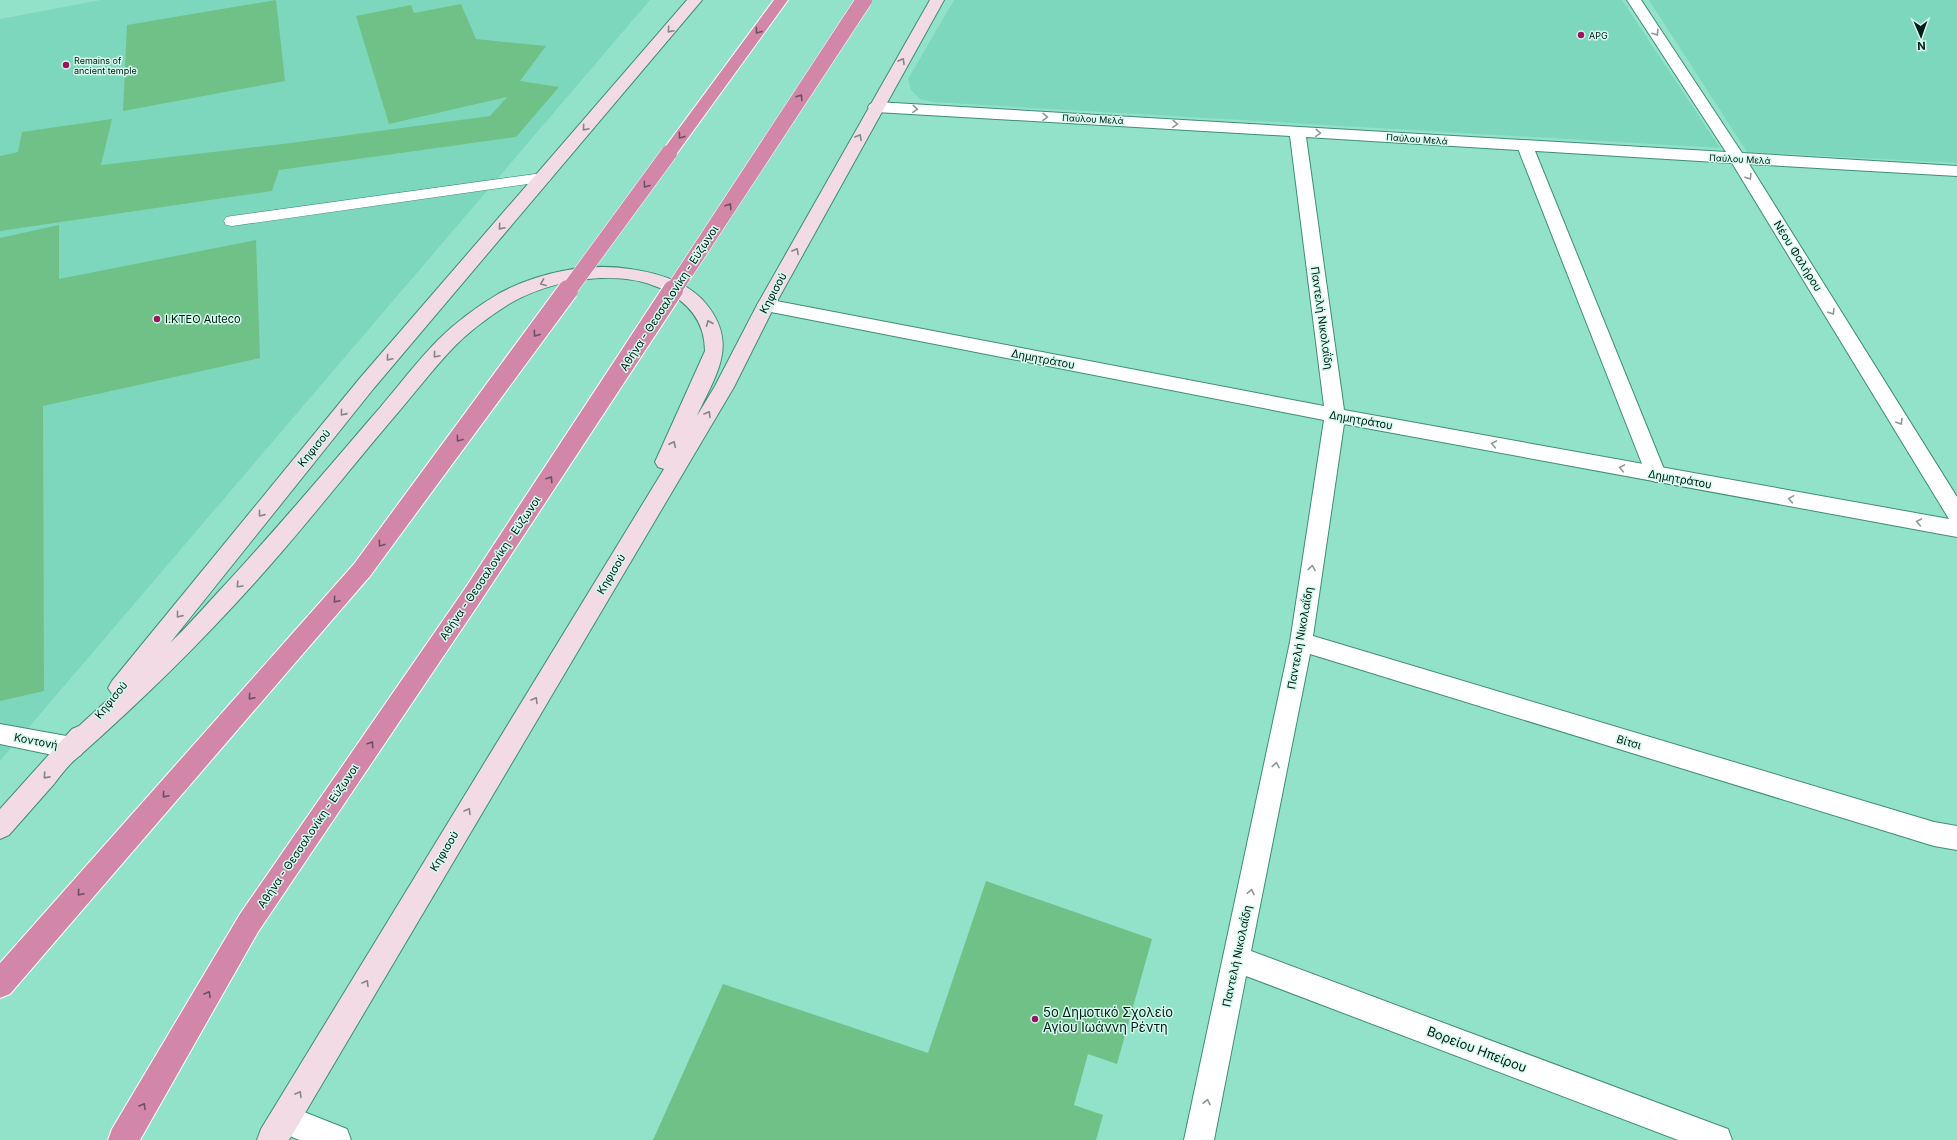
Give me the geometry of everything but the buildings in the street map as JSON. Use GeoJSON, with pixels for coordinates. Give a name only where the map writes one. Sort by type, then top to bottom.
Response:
{"type":"FeatureCollection","features":[{"type":"Feature","properties":{"kind":"highway"},"geometry":{"type":"LineString","coordinates":[[0,984],[362,570],[781,0]]}},
{"type":"Feature","properties":{"kind":"highway","name":"Αθήνα - Θεσσαλονίκη - Εύζωνοι"},"geometry":{"type":"LineString","coordinates":[[123,1140],[249,923],[474,593],[864,0]]}},
{"type":"Feature","properties":{"kind":"main road","name":"Κηφισού"},"geometry":{"type":"LineString","coordinates":[[0,826],[72,748],[367,383],[696,0]]}},
{"type":"Feature","properties":{"kind":"main road","name":"Κηφισού"},"geometry":{"type":"LineString","coordinates":[[278,1130],[622,555],[724,388],[766,305],[937,0]]}},
{"type":"Feature","properties":{"kind":"main road"},"geometry":{"type":"LineString","coordinates":[[72,748],[182,646],[198,629],[265,556],[446,343],[481,315],[514,294],[552,279],[594,272],[637,275],[669,284],[695,301],[710,323],[714,352],[622,555]]}},
{"type":"Feature","properties":{"kind":"street","name":"Νέου Φαλήρου"},"geometry":{"type":"LineString","coordinates":[[1634,0],[1738,159],[1957,515]]}},
{"type":"Feature","properties":{"kind":"street","name":"Παύλου Μελά"},"geometry":{"type":"LineString","coordinates":[[876,107],[1957,171]]}},
{"type":"Feature","properties":{"kind":"street","name":"Παντελή Νικολαΐδη"},"geometry":{"type":"LineString","coordinates":[[1199,1140],[1301,642],[1335,415],[1297,131]]}},
{"type":"Feature","properties":{"kind":"street"},"geometry":{"type":"LineString","coordinates":[[1525,146],[1656,474]]}},
{"type":"Feature","properties":{"kind":"street","name":"Δημητράτου"},"geometry":{"type":"LineString","coordinates":[[766,305],[1335,415],[1957,529]]}},
{"type":"Feature","properties":{"kind":"street","name":"Βίτσι"},"geometry":{"type":"LineString","coordinates":[[1301,642],[1934,834],[1957,838]]}},
{"type":"Feature","properties":{"kind":"street","name":"Κοντονή"},"geometry":{"type":"LineString","coordinates":[[0,734],[72,748]]}},
{"type":"Feature","properties":{"kind":"street","name":"Βορείου Ηπείρου"},"geometry":{"type":"LineString","coordinates":[[1237,959],[1717,1140]]}},
{"type":"Feature","properties":{"kind":"street"},"geometry":{"type":"LineString","coordinates":[[278,1130],[336,1140]]}},
{"type":"Feature","properties":{"kind":"lane"},"geometry":{"type":"LineString","coordinates":[[232,221],[543,178]]}},
{"type":"Feature","properties":{"kind":"shaded area"},"geometry":{"type":"Polygon","coordinates":[[[101,0],[650,0],[0,761],[0,19],[101,0]]]}},
{"type":"Feature","properties":{"kind":"shaded area"},"geometry":{"type":"Polygon","coordinates":[[[954,0],[1622,0],[1720,148],[932,102],[920,99],[911,90],[908,79],[954,0]]]}},
{"type":"Feature","properties":{"kind":"shaded area"},"geometry":{"type":"Polygon","coordinates":[[[1649,0],[1957,0],[1957,163],[1747,152],[1649,0]]]}},
{"type":"Feature","properties":{"kind":"place","name":"APG"},"geometry":{"type":"Point","coordinates":[1581,35]}},
{"type":"Feature","properties":{"kind":"place","name":"Remains of ancient temple"},"geometry":{"type":"Point","coordinates":[66,65]}},
{"type":"Feature","properties":{"kind":"place","name":"Ι.ΚΤΕΟ Auteco"},"geometry":{"type":"Point","coordinates":[157,319]}},
{"type":"Feature","properties":{"kind":"place","name":"5ο Δημοτικό Σχολείο Αγίου Ιωάννη Ρέντη"},"geometry":{"type":"Point","coordinates":[1035,1019]}}]}
